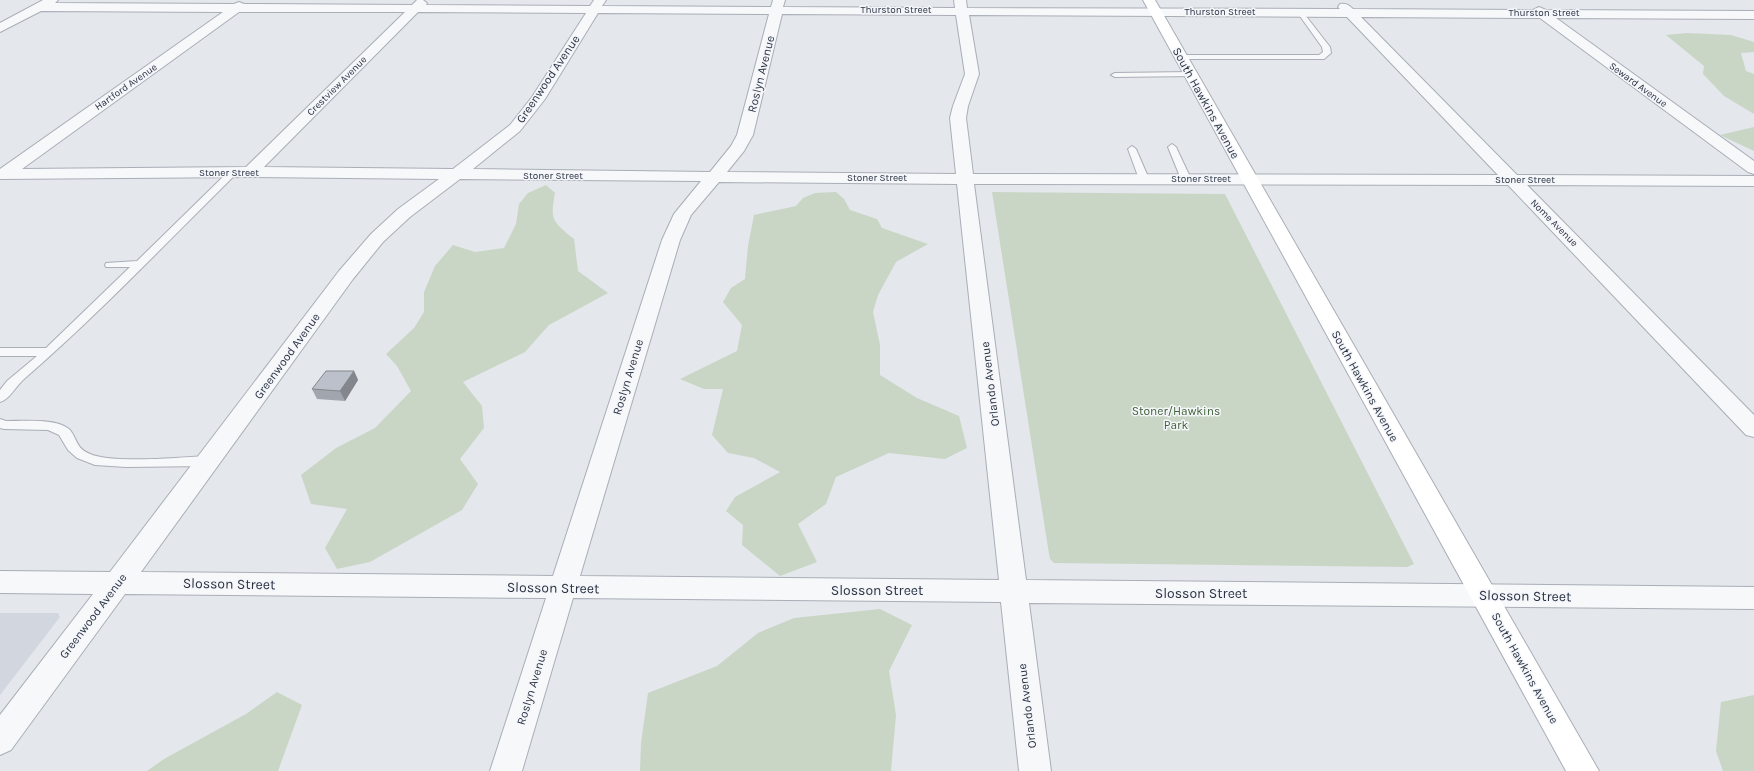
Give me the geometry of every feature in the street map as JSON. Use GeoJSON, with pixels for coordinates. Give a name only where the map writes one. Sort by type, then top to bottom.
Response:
{"type":"FeatureCollection","features":[{"type":"Feature","properties":{"kind":"street"},"geometry":{"type":"LineString","coordinates":[[0,28],[52,0]]}},
{"type":"Feature","properties":{"kind":"street","name":"Hartford Avenue"},"geometry":{"type":"LineString","coordinates":[[2,174],[247,0]]}},
{"type":"Feature","properties":{"kind":"street","name":"South Hawkins Avenue"},"geometry":{"type":"LineString","coordinates":[[1149,0],[1583,771]]}},
{"type":"Feature","properties":{"kind":"street","name":"Nome Avenue"},"geometry":{"type":"LineString","coordinates":[[1336,0],[1754,429]]}},
{"type":"Feature","properties":{"kind":"street","name":"Seward Avenue"},"geometry":{"type":"LineString","coordinates":[[1521,0],[1543,14],[1754,169]]}},
{"type":"Feature","properties":{"kind":"street","name":"Thurston Street"},"geometry":{"type":"LineString","coordinates":[[39,7],[235,8],[420,4],[961,5],[1156,12],[1751,16]]}},
{"type":"Feature","properties":{"kind":"street","name":"Crestview Avenue"},"geometry":{"type":"LineString","coordinates":[[242,172],[420,4]]}},
{"type":"Feature","properties":{"kind":"street"},"geometry":{"type":"LineString","coordinates":[[1725,4],[1751,16]]}},
{"type":"Feature","properties":{"kind":"street","name":"Greenwood Avenue"},"geometry":{"type":"LineString","coordinates":[[0,740],[346,275],[376,238],[404,213],[493,147],[526,116],[597,5]]}},
{"type":"Feature","properties":{"kind":"street","name":"Roslyn Avenue"},"geometry":{"type":"LineString","coordinates":[[506,771],[671,240],[683,214],[738,148],[748,129],[777,5]]}},
{"type":"Feature","properties":{"kind":"street","name":"Orlando Avenue"},"geometry":{"type":"LineString","coordinates":[[961,5],[972,74],[970,84],[959,106],[958,118],[1015,591],[1027,717],[1035,771]]}},
{"type":"Feature","properties":{"kind":"street","name":"Stoner Street"},"geometry":{"type":"LineString","coordinates":[[2,174],[242,172],[965,179],[1754,181]]}},
{"type":"Feature","properties":{"kind":"street","name":"Slosson Street"},"geometry":{"type":"LineString","coordinates":[[0,582],[1754,598]]}},
{"type":"Feature","properties":{"kind":"lane"},"geometry":{"type":"LineString","coordinates":[[1181,57],[1321,57],[1327,54],[1326,47],[1300,12]]}},
{"type":"Feature","properties":{"kind":"lane"},"geometry":{"type":"LineString","coordinates":[[1115,75],[1191,74]]}},
{"type":"Feature","properties":{"kind":"lane"},"geometry":{"type":"LineString","coordinates":[[1172,147],[1186,179]]}},
{"type":"Feature","properties":{"kind":"lane"},"geometry":{"type":"LineString","coordinates":[[1132,149],[1144,179]]}},
{"type":"Feature","properties":{"kind":"lane"},"geometry":{"type":"LineString","coordinates":[[0,398],[11,384],[48,352],[139,264],[242,172]]}},
{"type":"Feature","properties":{"kind":"lane"},"geometry":{"type":"LineString","coordinates":[[110,265],[139,264]]}},
{"type":"Feature","properties":{"kind":"lane"},"geometry":{"type":"LineString","coordinates":[[0,352],[48,352]]}},
{"type":"Feature","properties":{"kind":"lane"},"geometry":{"type":"LineString","coordinates":[[0,423],[4,425],[50,426],[64,432],[69,445],[86,458],[108,462],[209,461]]}},
{"type":"Feature","properties":{"kind":"shaded area"},"geometry":{"type":"Polygon","coordinates":[[[0,613],[58,613],[60,617],[0,695],[0,613]]]}},
{"type":"Feature","properties":{"kind":"green space"},"geometry":{"type":"Polygon","coordinates":[[[1687,33],[1731,35],[1754,42],[1754,52],[1741,53],[1746,71],[1754,74],[1754,114],[1724,96],[1703,74],[1704,66],[1666,35],[1687,33]]]}},
{"type":"Feature","properties":{"kind":"green space"},"geometry":{"type":"Polygon","coordinates":[[[1754,127],[1754,151],[1720,135],[1754,127]]]}},
{"type":"Feature","properties":{"kind":"green space"},"geometry":{"type":"Polygon","coordinates":[[[546,185],[555,193],[553,209],[554,219],[561,228],[574,239],[578,271],[608,293],[549,325],[525,352],[463,382],[482,406],[484,428],[460,459],[478,484],[462,510],[370,562],[337,569],[325,548],[347,509],[311,504],[301,475],[336,448],[375,428],[411,391],[397,366],[386,354],[414,328],[424,312],[424,292],[435,266],[453,245],[475,252],[504,248],[516,224],[519,204],[528,193],[546,185]]]}},
{"type":"Feature","properties":{"kind":"green space"},"geometry":{"type":"Polygon","coordinates":[[[836,192],[844,199],[850,210],[877,219],[882,228],[928,244],[896,262],[878,295],[873,312],[880,345],[880,375],[917,398],[959,416],[967,448],[945,459],[889,453],[836,477],[826,504],[798,524],[817,562],[780,576],[742,545],[743,525],[726,511],[735,497],[780,472],[754,458],[728,453],[712,435],[723,389],[704,389],[680,379],[737,351],[742,325],[723,302],[731,288],[745,279],[748,246],[754,215],[796,206],[803,198],[815,193],[836,192]]]}},
{"type":"Feature","properties":{"kind":"green space","name":"Stoner/Hawkins Park"},"geometry":{"type":"Polygon","coordinates":[[[992,192],[1225,194],[1414,564],[1407,567],[1054,563],[1050,559],[1049,554],[992,192]]]}},
{"type":"Feature","properties":{"kind":"green space"},"geometry":{"type":"Polygon","coordinates":[[[880,609],[912,625],[889,671],[896,715],[891,771],[640,771],[641,743],[648,693],[717,666],[758,633],[794,618],[880,609]]]}},
{"type":"Feature","properties":{"kind":"green space"},"geometry":{"type":"Polygon","coordinates":[[[277,692],[302,705],[278,771],[147,771],[164,759],[246,714],[277,692]]]}},
{"type":"Feature","properties":{"kind":"green space"},"geometry":{"type":"Polygon","coordinates":[[[1754,695],[1754,771],[1723,771],[1716,751],[1721,702],[1754,695]]]}},
{"type":"Feature","properties":{"kind":"building"},"geometry":{"type":"Polygon","coordinates":[[[326,371],[354,371],[340,391],[312,389],[326,371]]]}}]}
